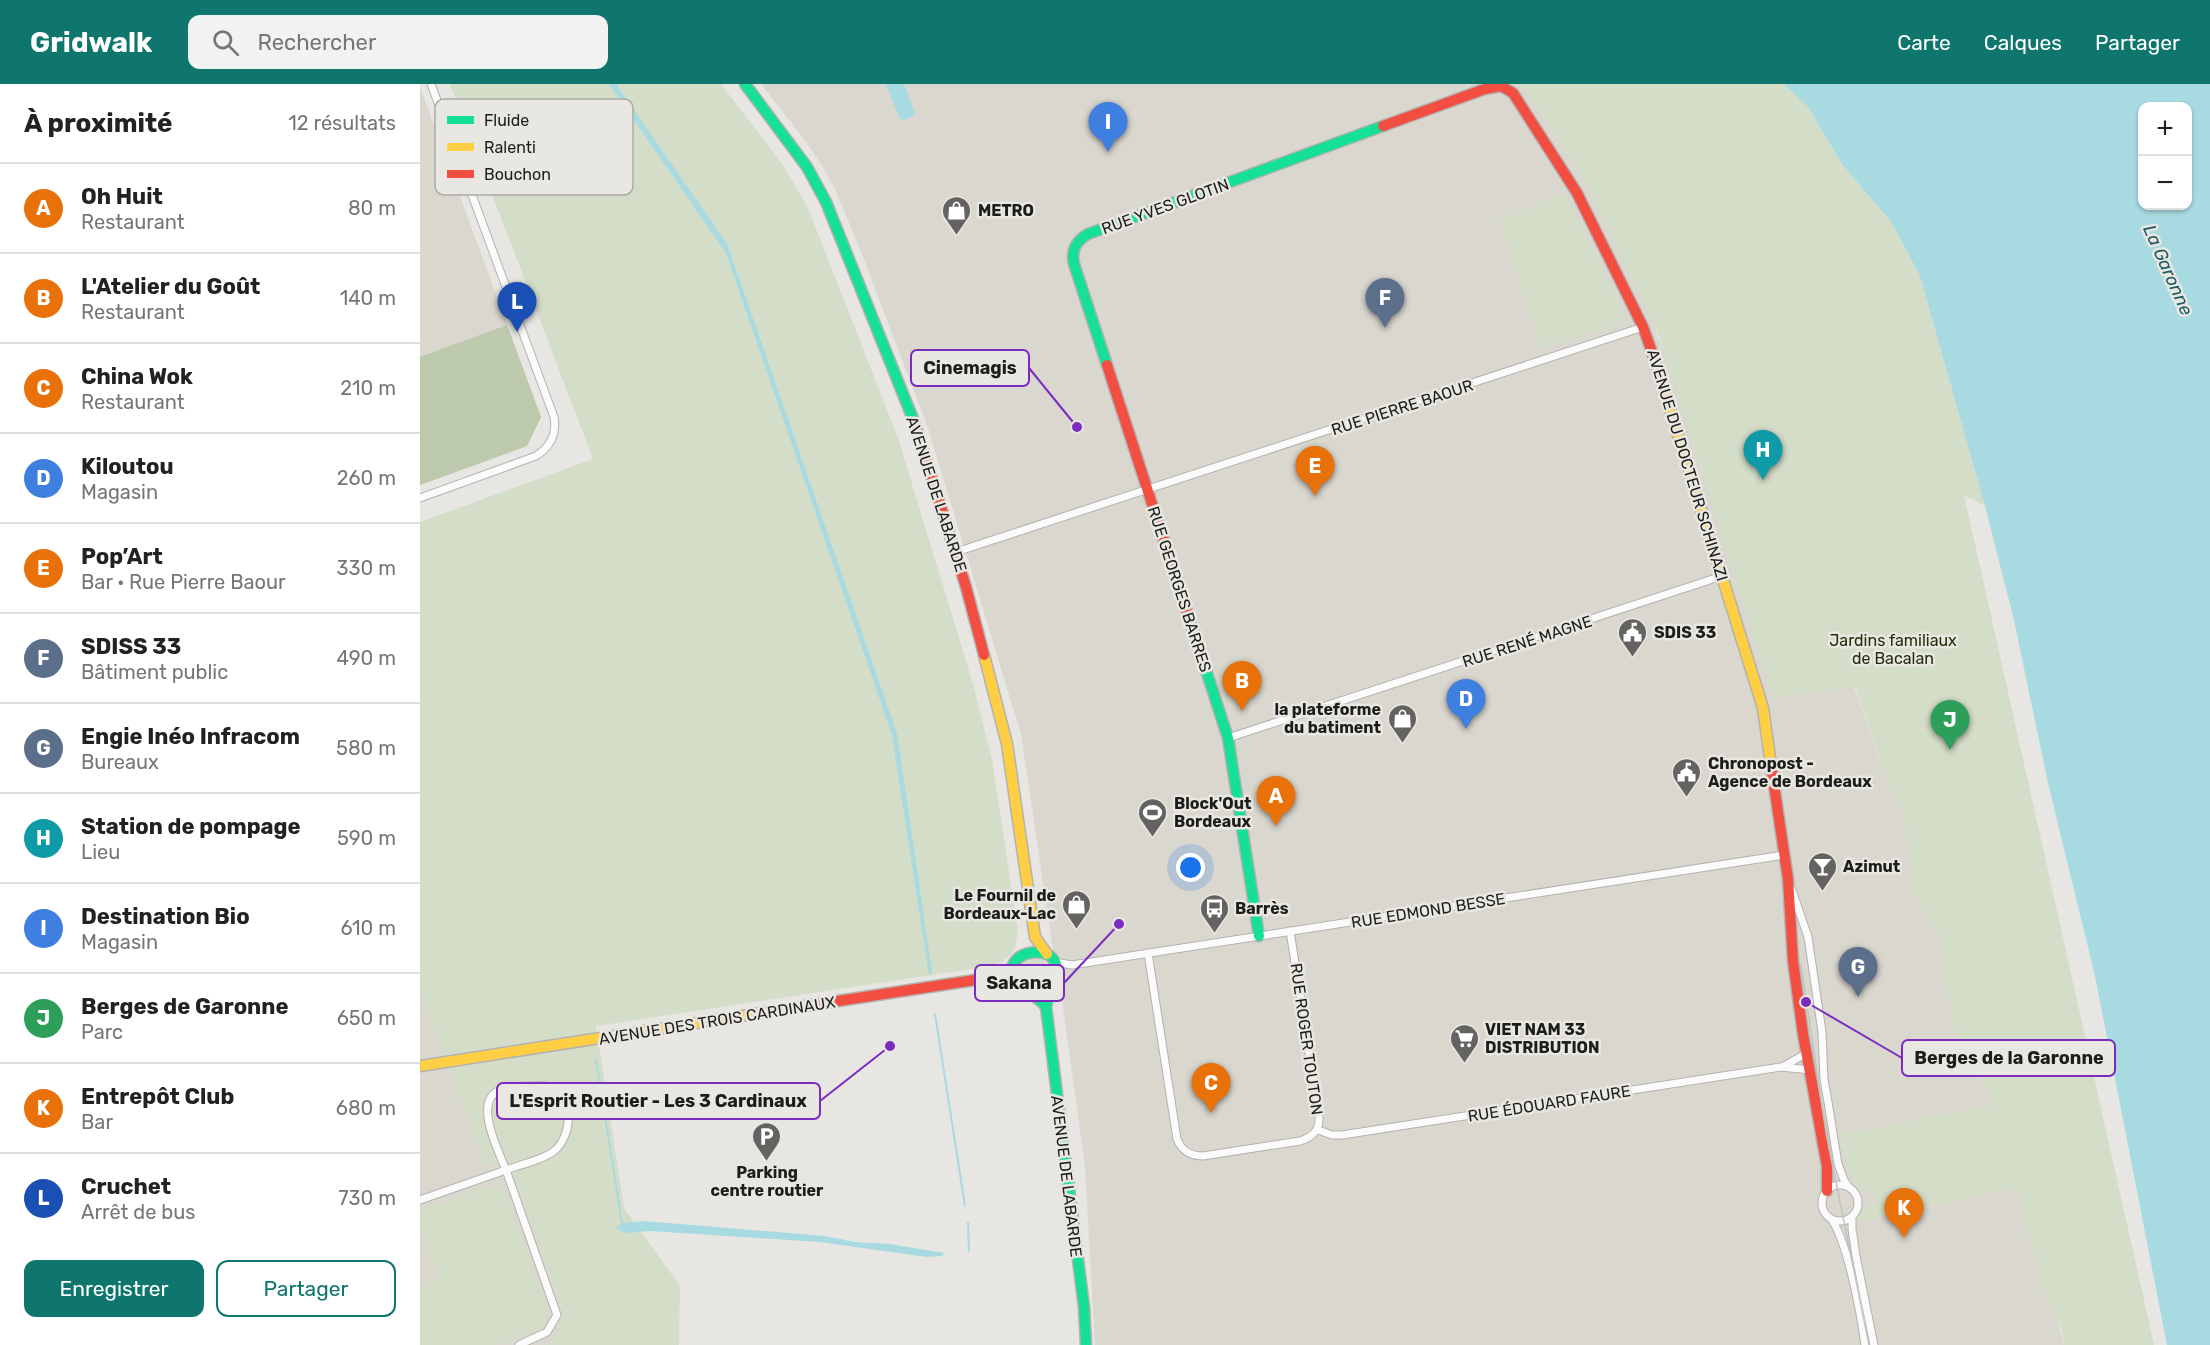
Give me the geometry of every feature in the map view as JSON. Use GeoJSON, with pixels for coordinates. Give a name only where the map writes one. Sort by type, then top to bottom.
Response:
{"type":"FeatureCollection","features":[{"type":"Feature","properties":{"kind":"street"},"geometry":{"type":"LineString","coordinates":[[431,84],[437,99]]}},
{"type":"Feature","properties":{"kind":"street","name":"AVENUE DE LABARDE"},"geometry":{"type":"LineString","coordinates":[[745,84],[807,167],[835,221],[912,416],[956,552],[1007,744],[1021,827],[1035,937],[1050,958]]}},
{"type":"Feature","properties":{"kind":"street","name":"AVENUE DU DOCTEUR SCHINAZI"},"geometry":{"type":"LineString","coordinates":[[1501,86],[1514,93],[1577,193],[1643,327],[1763,708],[1788,879],[1793,961],[1827,1166],[1827,1191]]}},
{"type":"Feature","properties":{"kind":"street","name":"RUE YVES GLOTIN"},"geometry":{"type":"LineString","coordinates":[[1147,490],[1072,258],[1072,251],[1078,240],[1099,230],[1464,96],[1501,86]]}},
{"type":"Feature","properties":{"kind":"street"},"geometry":{"type":"LineString","coordinates":[[420,498],[541,453],[554,434],[555,422],[552,412],[472,195]]}},
{"type":"Feature","properties":{"kind":"street","name":"RUE PIERRE BAOUR"},"geometry":{"type":"LineString","coordinates":[[956,552],[1643,327]]}},
{"type":"Feature","properties":{"kind":"street","name":"RUE GEORGES BARRES"},"geometry":{"type":"LineString","coordinates":[[1147,490],[1228,738],[1259,936]]}},
{"type":"Feature","properties":{"kind":"street","name":"RUE RENÉ MAGNE"},"geometry":{"type":"LineString","coordinates":[[1228,738],[1722,576]]}},
{"type":"Feature","properties":{"kind":"street","name":"RUE EDMOND BESSE"},"geometry":{"type":"LineString","coordinates":[[1050,958],[1072,965],[1784,855]]}},
{"type":"Feature","properties":{"kind":"street","name":"AVENUE DU DOCTEUR SCHINAZI"},"geometry":{"type":"LineString","coordinates":[[1788,879],[1808,937],[1822,1032],[1828,1102],[1838,1164],[1848,1186]]}},
{"type":"Feature","properties":{"kind":"street","name":"RUE ROGER TOUTON"},"geometry":{"type":"LineString","coordinates":[[1148,953],[1177,1139],[1184,1151],[1203,1156],[1300,1141],[1318,1130],[1319,1116],[1290,931]]}},
{"type":"Feature","properties":{"kind":"street"},"geometry":{"type":"LineString","coordinates":[[1035,937],[1032,945],[1016,961],[1014,974],[1021,988],[1040,998],[1046,1007]]}},
{"type":"Feature","properties":{"kind":"street"},"geometry":{"type":"LineString","coordinates":[[1026,952],[1036,950],[1050,958],[1053,982],[1041,992],[1031,992]]}},
{"type":"Feature","properties":{"kind":"street","name":"RUE EDMOND BESSE"},"geometry":{"type":"LineString","coordinates":[[1053,982],[1072,965]]}},
{"type":"Feature","properties":{"kind":"street","name":"AVENUE DES TROIS CARDINAUX"},"geometry":{"type":"LineString","coordinates":[[420,1066],[1014,974]]}},
{"type":"Feature","properties":{"kind":"street","name":"AVENUE DE LABARDE"},"geometry":{"type":"LineString","coordinates":[[1053,982],[1047,994],[1046,1007],[1084,1307],[1086,1345]]}},
{"type":"Feature","properties":{"kind":"street","name":"RUE ÉDOUARD FAURE"},"geometry":{"type":"LineString","coordinates":[[1781,1067],[1807,1053]]}},
{"type":"Feature","properties":{"kind":"street","name":"RUE ÉDOUARD FAURE"},"geometry":{"type":"LineString","coordinates":[[1318,1130],[1332,1135],[1342,1135],[1781,1067],[1810,1070]]}},
{"type":"Feature","properties":{"kind":"street"},"geometry":{"type":"LineString","coordinates":[[420,1200],[506,1170],[553,1152],[561,1143],[567,1129],[568,1112],[564,1098],[551,1087],[511,1087],[496,1092],[488,1100],[486,1112],[506,1170],[557,1315],[547,1332],[519,1345]]}},
{"type":"Feature","properties":{"kind":"street"},"geometry":{"type":"LineString","coordinates":[[1833,1220],[1844,1221],[1856,1212],[1859,1200],[1857,1194],[1848,1186],[1836,1185],[1827,1191],[1823,1195],[1822,1207],[1839,1232],[1866,1345]]}},
{"type":"Feature","properties":{"kind":"street"},"geometry":{"type":"LineString","coordinates":[[1852,1217],[1856,1256],[1874,1345]]}},
{"type":"Feature","properties":{"kind":"shaded area"},"geometry":{"type":"Polygon","coordinates":[[[761,84],[1522,84],[1584,179],[1655,324],[1658,338],[1854,687],[1896,802],[1902,806],[1914,894],[1940,937],[1953,1027],[1995,1104],[2064,1345],[1095,1345],[1085,1166],[1060,986],[1066,978],[1060,955],[1053,950],[1021,734],[928,428],[863,257],[836,191],[824,169],[807,143],[761,84]]]}},
{"type":"Feature","properties":{"kind":"shaded area"},"geometry":{"type":"Polygon","coordinates":[[[420,87],[435,128],[435,195],[460,195],[541,417],[527,446],[420,485],[420,87]]]}},
{"type":"Feature","properties":{"kind":"shaded area"},"geometry":{"type":"Polygon","coordinates":[[[420,990],[487,1166],[508,1158],[563,1313],[561,1330],[550,1343],[545,1345],[420,1345],[420,990]]]}},
{"type":"Feature","properties":{"kind":"green space"},"geometry":{"type":"Polygon","coordinates":[[[450,84],[721,84],[783,165],[808,208],[898,438],[973,684],[992,760],[1018,931],[1014,950],[1004,960],[991,966],[596,1026],[624,1208],[680,1286],[679,1345],[545,1345],[558,1332],[563,1313],[508,1158],[486,1166],[420,990],[420,522],[593,459],[492,195],[633,195],[633,99],[456,99],[450,84]]]}},
{"type":"Feature","properties":{"kind":"green space","name":"Jardins familiaux de Bacalan"},"geometry":{"type":"Polygon","coordinates":[[[1522,84],[1784,84],[1808,107],[1842,164],[1892,223],[1920,276],[1985,506],[1964,495],[2154,1345],[2064,1345],[2062,1332],[2042,1284],[2017,1188],[1858,1221],[1859,1213],[1867,1206],[1878,1202],[1876,1192],[1862,1191],[1850,1182],[1840,1135],[1995,1104],[1953,1027],[1940,937],[1914,894],[1902,806],[1896,802],[1855,687],[1773,698],[1655,324],[1584,179],[1522,84]]]}},
{"type":"Feature","properties":{"kind":"green space"},"geometry":{"type":"Polygon","coordinates":[[[1565,194],[1624,314],[1621,324],[1542,349],[1499,219],[1565,194]]]}},
{"type":"Feature","properties":{"kind":"green space"},"geometry":{"type":"Polygon","coordinates":[[[507,325],[541,417],[527,446],[420,485],[420,357],[507,325]]]}},
{"type":"Feature","properties":{"kind":"green space"},"geometry":{"type":"Polygon","coordinates":[[[1034,957],[1044,961],[1048,971],[1044,981],[1034,985],[1024,981],[1020,971],[1024,961],[1034,957]]]}},
{"type":"Feature","properties":{"kind":"green space"},"geometry":{"type":"Polygon","coordinates":[[[485,1187],[506,1192],[549,1311],[542,1328],[497,1345],[420,1345],[420,1285],[439,1277],[420,1225],[420,1211],[485,1187]]]}},
{"type":"Feature","properties":{"kind":"water"},"geometry":{"type":"Polygon","coordinates":[[[609,84],[616,84],[626,99],[619,99],[609,84]]]}},
{"type":"Feature","properties":{"kind":"water"},"geometry":{"type":"Polygon","coordinates":[[[886,84],[904,84],[915,113],[914,116],[900,119],[886,84]]]}},
{"type":"Feature","properties":{"kind":"water","name":"La Garonne"},"geometry":{"type":"Polygon","coordinates":[[[1784,84],[2210,84],[2210,1345],[2167,1345],[2095,976],[2048,783],[2014,620],[1985,506],[1920,276],[1892,223],[1842,164],[1808,107],[1784,84]]]}},
{"type":"Feature","properties":{"kind":"water"},"geometry":{"type":"Polygon","coordinates":[[[633,109],[727,244],[897,733],[932,972],[929,975],[892,735],[726,253],[633,119],[633,109]]]}},
{"type":"Feature","properties":{"kind":"water"},"geometry":{"type":"Polygon","coordinates":[[[644,1221],[824,1236],[944,1253],[942,1256],[927,1257],[819,1242],[650,1231],[625,1233],[615,1228],[622,1223],[644,1221]]]}},
{"type":"Feature","properties":{"kind":"waterway"},"geometry":{"type":"LineString","coordinates":[[935,1014],[965,1206]]}},
{"type":"Feature","properties":{"kind":"waterway"},"geometry":{"type":"LineString","coordinates":[[596,1059],[622,1223]]}},
{"type":"Feature","properties":{"kind":"waterway"},"geometry":{"type":"LineString","coordinates":[[968,1223],[969,1251]]}},
{"type":"Feature","properties":{"kind":"tram line"},"geometry":{"type":"LineString","coordinates":[[1801,964],[1826,1133],[1869,1345]]}},
{"type":"Feature","properties":{"kind":"traffic: fast"},"geometry":{"type":"LineString","coordinates":[[745,84],[807,167],[826,202],[915,424]]}},
{"type":"Feature","properties":{"kind":"traffic: fast"},"geometry":{"type":"LineString","coordinates":[[1107,365],[1074,264],[1074,250],[1080,240],[1088,234],[1383,126]]}},
{"type":"Feature","properties":{"kind":"traffic: fast"},"geometry":{"type":"LineString","coordinates":[[1202,658],[1228,738],[1259,936]]}},
{"type":"Feature","properties":{"kind":"traffic: fast"},"geometry":{"type":"LineString","coordinates":[[1031,992],[1045,989],[1054,979],[1056,966],[1052,958],[1043,953],[1033,952],[1023,955],[1015,962],[1012,971],[1017,983],[1046,1007]]}},
{"type":"Feature","properties":{"kind":"traffic: fast"},"geometry":{"type":"LineString","coordinates":[[1050,986],[1046,1007],[1084,1307],[1086,1345]]}},
{"type":"Feature","properties":{"kind":"traffic: slow"},"geometry":{"type":"LineString","coordinates":[[1653,355],[1763,708],[1772,772]]}},
{"type":"Feature","properties":{"kind":"traffic: slow"},"geometry":{"type":"LineString","coordinates":[[984,655],[1007,744],[1035,937],[1047,954]]}},
{"type":"Feature","properties":{"kind":"traffic: slow"},"geometry":{"type":"LineString","coordinates":[[420,1066],[812,1005]]}},
{"type":"Feature","properties":{"kind":"traffic: jam"},"geometry":{"type":"LineString","coordinates":[[1383,126],[1485,89],[1501,86],[1513,93],[1577,193],[1643,327],[1653,355]]}},
{"type":"Feature","properties":{"kind":"traffic: jam"},"geometry":{"type":"LineString","coordinates":[[1107,365],[1202,658]]}},
{"type":"Feature","properties":{"kind":"traffic: jam"},"geometry":{"type":"LineString","coordinates":[[915,424],[966,587],[984,655]]}},
{"type":"Feature","properties":{"kind":"traffic: jam"},"geometry":{"type":"LineString","coordinates":[[1772,772],[1788,879],[1793,961],[1803,1034],[1827,1166],[1827,1191]]}},
{"type":"Feature","properties":{"kind":"traffic: jam"},"geometry":{"type":"LineString","coordinates":[[812,1005],[1014,974]]}},
{"type":"Feature","properties":{"kind":"place","name":"Destination Bio"},"geometry":{"type":"Point","coordinates":[1108,152]}},
{"type":"Feature","properties":{"kind":"place","name":"METRO"},"geometry":{"type":"Point","coordinates":[957,236]}},
{"type":"Feature","properties":{"kind":"place","name":"SDISS 33"},"geometry":{"type":"Point","coordinates":[1385,328]}},
{"type":"Feature","properties":{"kind":"place","name":"Cruchet"},"geometry":{"type":"Point","coordinates":[517,332]}},
{"type":"Feature","properties":{"kind":"place","name":"Cinemagis"},"geometry":{"type":"Point","coordinates":[1077,427]}},
{"type":"Feature","properties":{"kind":"place","name":"Station de pompage"},"geometry":{"type":"Point","coordinates":[1763,480]}},
{"type":"Feature","properties":{"kind":"place","name":"Pop’Art"},"geometry":{"type":"Point","coordinates":[1315,496]}},
{"type":"Feature","properties":{"kind":"place","name":"SDIS 33"},"geometry":{"type":"Point","coordinates":[1633,658]}},
{"type":"Feature","properties":{"kind":"place","name":"L'Atelier du Goût"},"geometry":{"type":"Point","coordinates":[1242,711]}},
{"type":"Feature","properties":{"kind":"place","name":"Kiloutou"},"geometry":{"type":"Point","coordinates":[1466,729]}},
{"type":"Feature","properties":{"kind":"place","name":"la plateforme du batiment"},"geometry":{"type":"Point","coordinates":[1402,744]}},
{"type":"Feature","properties":{"kind":"place","name":"Berges de Garonne"},"geometry":{"type":"Point","coordinates":[1950,750]}},
{"type":"Feature","properties":{"kind":"place","name":"Chronopost - Agence de Bordeaux"},"geometry":{"type":"Point","coordinates":[1687,798]}},
{"type":"Feature","properties":{"kind":"place","name":"Oh Huit"},"geometry":{"type":"Point","coordinates":[1276,826]}},
{"type":"Feature","properties":{"kind":"place","name":"Block'Out Bordeaux"},"geometry":{"type":"Point","coordinates":[1153,838]}},
{"type":"Feature","properties":{"kind":"place","name":"Azimut"},"geometry":{"type":"Point","coordinates":[1822,892]}},
{"type":"Feature","properties":{"kind":"place","name":"Sakana"},"geometry":{"type":"Point","coordinates":[1119,924]}},
{"type":"Feature","properties":{"kind":"place","name":"Le Fournil de Bordeaux-Lac"},"geometry":{"type":"Point","coordinates":[1077,930]}},
{"type":"Feature","properties":{"kind":"place","name":"Barrès"},"geometry":{"type":"Point","coordinates":[1214,934]}},
{"type":"Feature","properties":{"kind":"place","name":"Engie Inéo Infracom"},"geometry":{"type":"Point","coordinates":[1858,997]}},
{"type":"Feature","properties":{"kind":"place","name":"Berges de la Garonne"},"geometry":{"type":"Point","coordinates":[1806,1002]}},
{"type":"Feature","properties":{"kind":"place","name":"L'Esprit Routier - Les 3 Cardinaux"},"geometry":{"type":"Point","coordinates":[890,1046]}},
{"type":"Feature","properties":{"kind":"place","name":"VIET NAM 33 DISTRIBUTION"},"geometry":{"type":"Point","coordinates":[1464,1064]}},
{"type":"Feature","properties":{"kind":"place","name":"China Wok"},"geometry":{"type":"Point","coordinates":[1211,1113]}},
{"type":"Feature","properties":{"kind":"place","name":"Parking centre routier"},"geometry":{"type":"Point","coordinates":[767,1162]}},
{"type":"Feature","properties":{"kind":"place","name":"Entrepôt Club"},"geometry":{"type":"Point","coordinates":[1904,1238]}}]}
